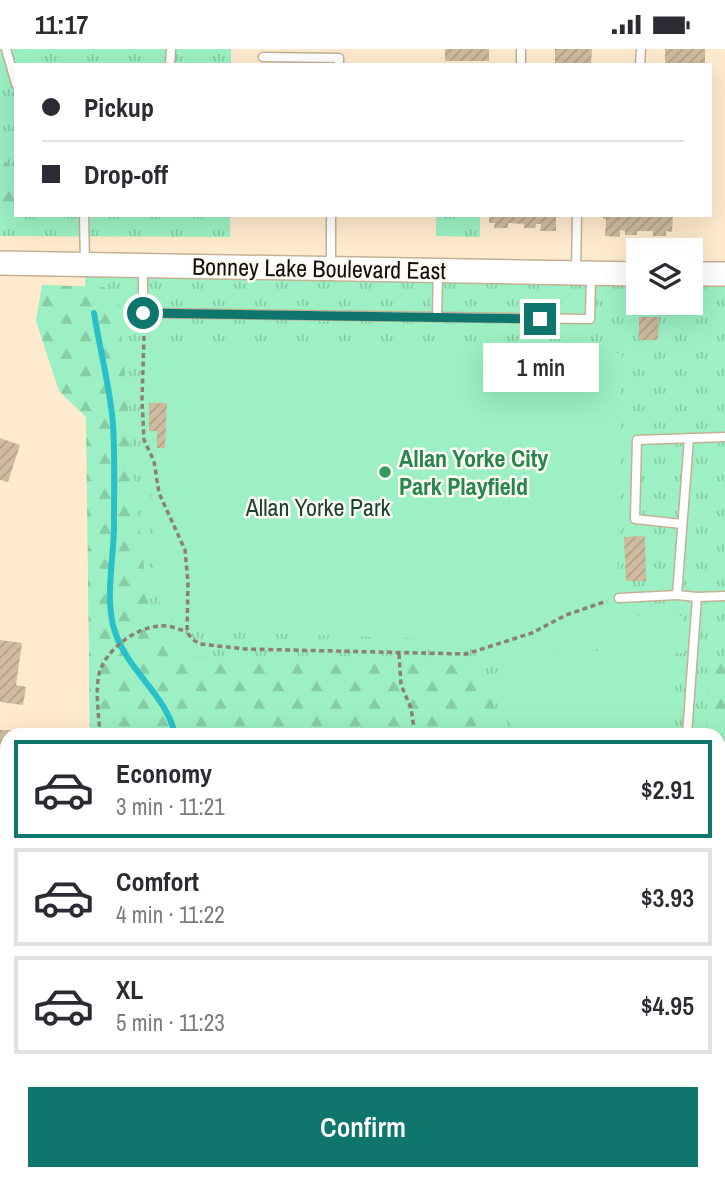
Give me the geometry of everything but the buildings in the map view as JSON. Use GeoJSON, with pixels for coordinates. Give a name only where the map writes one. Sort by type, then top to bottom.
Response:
{"type":"FeatureCollection","features":[{"type":"Feature","properties":{"kind":"street","name":"Bonney Lake Boulevard East"},"geometry":{"type":"LineString","coordinates":[[0,263],[626,274]]}},
{"type":"Feature","properties":{"kind":"street"},"geometry":{"type":"LineString","coordinates":[[703,274],[725,274]]}},
{"type":"Feature","properties":{"kind":"lane"},"geometry":{"type":"LineString","coordinates":[[6,49],[14,77]]}},
{"type":"Feature","properties":{"kind":"lane"},"geometry":{"type":"LineString","coordinates":[[263,57],[339,58],[339,63]]}},
{"type":"Feature","properties":{"kind":"lane"},"geometry":{"type":"LineString","coordinates":[[84,217],[85,264]]}},
{"type":"Feature","properties":{"kind":"lane"},"geometry":{"type":"LineString","coordinates":[[331,217],[331,268]]}},
{"type":"Feature","properties":{"kind":"lane"},"geometry":{"type":"LineString","coordinates":[[143,265],[143,313],[590,319],[577,217]]}},
{"type":"Feature","properties":{"kind":"lane"},"geometry":{"type":"LineString","coordinates":[[437,317],[438,270]]}},
{"type":"Feature","properties":{"kind":"lane"},"geometry":{"type":"LineString","coordinates":[[682,524],[635,519],[637,440],[725,437]]}},
{"type":"Feature","properties":{"kind":"lane"},"geometry":{"type":"LineString","coordinates":[[677,595],[688,439]]}},
{"type":"Feature","properties":{"kind":"lane"},"geometry":{"type":"LineString","coordinates":[[619,598],[725,596]]}},
{"type":"Feature","properties":{"kind":"lane"},"geometry":{"type":"LineString","coordinates":[[687,728],[696,597]]}},
{"type":"Feature","properties":{"kind":"path"},"geometry":{"type":"LineString","coordinates":[[144,336],[144,440],[154,461],[159,493],[185,550],[188,582],[187,632],[200,644],[244,649],[466,654],[532,633],[566,615],[619,598]]}},
{"type":"Feature","properties":{"kind":"path"},"geometry":{"type":"LineString","coordinates":[[100,728],[99,673],[110,654],[132,633],[162,625],[187,632]]}},
{"type":"Feature","properties":{"kind":"path"},"geometry":{"type":"LineString","coordinates":[[398,654],[401,685],[411,708],[414,728]]}},
{"type":"Feature","properties":{"kind":"green space"},"geometry":{"type":"Polygon","coordinates":[[[0,49],[231,49],[231,63],[14,63],[14,217],[230,217],[230,237],[0,236],[0,49]]]}},
{"type":"Feature","properties":{"kind":"green space"},"geometry":{"type":"Polygon","coordinates":[[[0,149],[14,176],[14,217],[19,217],[7,224],[0,224],[0,149]]]}},
{"type":"Feature","properties":{"kind":"green space"},"geometry":{"type":"Polygon","coordinates":[[[436,217],[480,217],[480,237],[436,236],[436,217]]]}},
{"type":"Feature","properties":{"kind":"green space","name":"Allan Yorke Park"},"geometry":{"type":"Polygon","coordinates":[[[85,276],[626,284],[626,315],[703,315],[703,285],[725,286],[725,728],[90,728],[85,276]]]}},
{"type":"Feature","properties":{"kind":"green space"},"geometry":{"type":"Polygon","coordinates":[[[42,285],[104,287],[119,302],[131,449],[148,603],[165,642],[194,656],[465,665],[486,679],[500,728],[90,728],[86,417],[59,391],[36,321],[42,285]]]}},
{"type":"Feature","properties":{"kind":"green space","name":"Allan Yorke City Park Playfield"},"geometry":{"type":"Polygon","coordinates":[[[145,343],[622,353],[616,642],[618,615],[684,616],[683,653],[673,653],[672,728],[513,728],[498,686],[503,648],[601,651],[607,644],[192,631],[165,616],[155,590],[145,343]]]}},
{"type":"Feature","properties":{"kind":"green space"},"geometry":{"type":"Polygon","coordinates":[[[725,658],[725,728],[706,728],[707,672],[725,658]]]}},
{"type":"Feature","properties":{"kind":"waterway"},"geometry":{"type":"LineString","coordinates":[[94,313],[113,424],[114,532],[110,586],[113,625],[126,655],[163,706],[173,728]]}},
{"type":"Feature","properties":{"kind":"place","name":"Allan Yorke City Park Playfield"},"geometry":{"type":"Point","coordinates":[385,472]}},
{"type":"Feature","properties":{"kind":"route"},"geometry":{"type":"LineString","coordinates":[[143,313],[540,319]]}}]}
